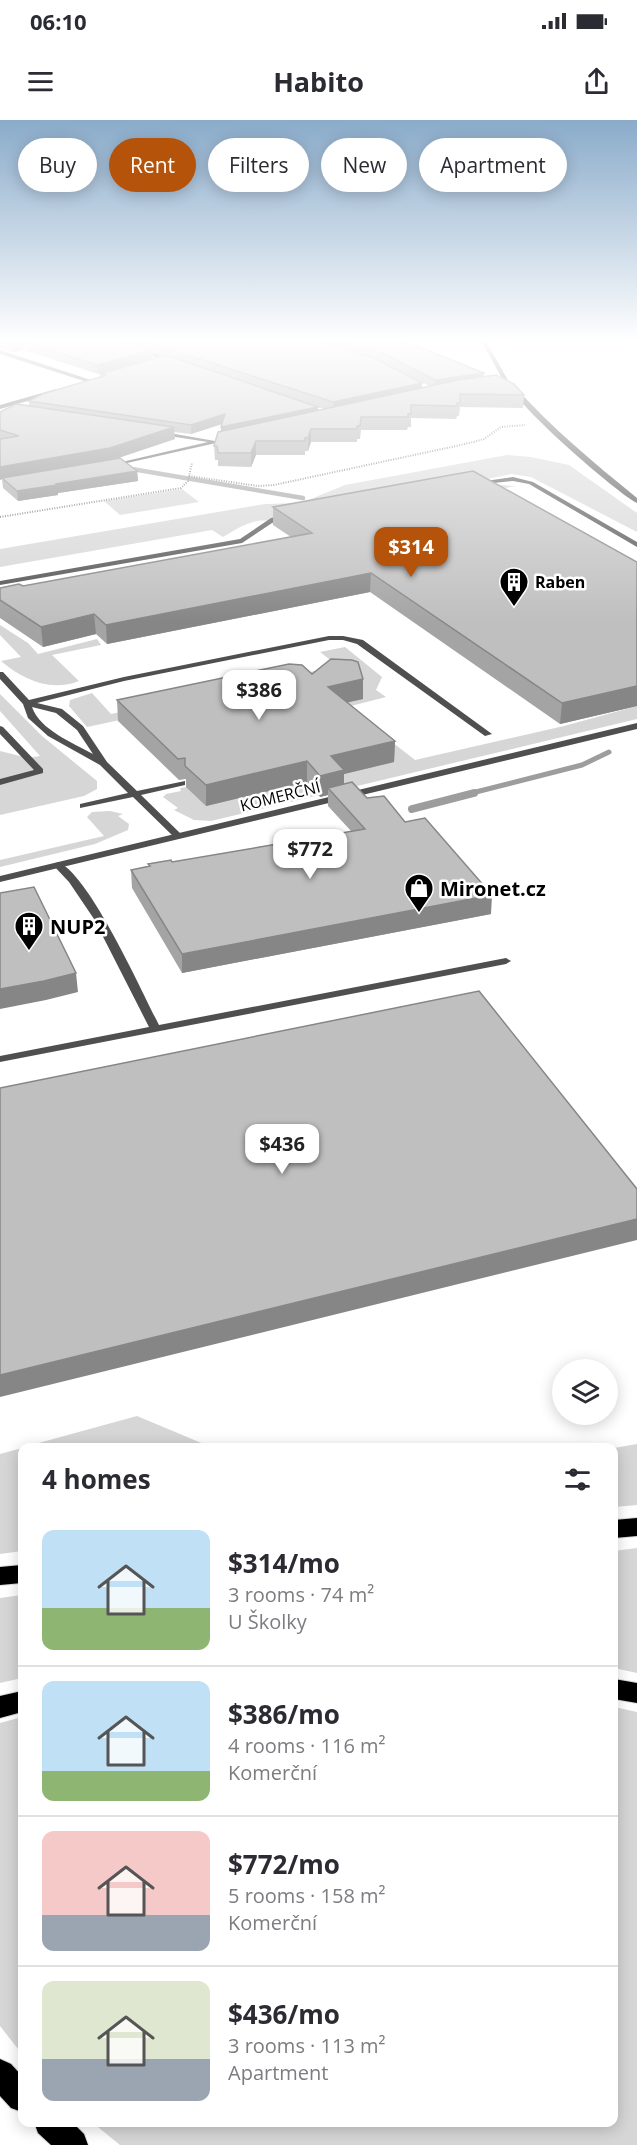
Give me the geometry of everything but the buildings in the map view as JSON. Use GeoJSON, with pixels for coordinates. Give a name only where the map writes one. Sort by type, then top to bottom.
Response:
{"type":"FeatureCollection","features":[{"type":"Feature","properties":{"kind":"highway"},"geometry":{"type":"LineString","coordinates":[[618,1529],[637,1527]]}},
{"type":"Feature","properties":{"kind":"highway"},"geometry":{"type":"LineString","coordinates":[[0,1576],[18,1574]]}},
{"type":"Feature","properties":{"kind":"highway"},"geometry":{"type":"LineString","coordinates":[[618,1690],[637,1693]]}},
{"type":"Feature","properties":{"kind":"highway"},"geometry":{"type":"LineString","coordinates":[[0,1707],[18,1703]]}},
{"type":"Feature","properties":{"kind":"highway"},"geometry":{"type":"LineString","coordinates":[[0,2074],[18,2093]]}},
{"type":"Feature","properties":{"kind":"highway"},"geometry":{"type":"LineString","coordinates":[[54,2127],[73,2145]]}},
{"type":"Feature","properties":{"kind":"street"},"geometry":{"type":"LineString","coordinates":[[167,434],[220,442]]}},
{"type":"Feature","properties":{"kind":"street"},"geometry":{"type":"LineString","coordinates":[[557,434],[637,501]]}},
{"type":"Feature","properties":{"kind":"street"},"geometry":{"type":"LineString","coordinates":[[102,467],[242,437]]}},
{"type":"Feature","properties":{"kind":"street"},"geometry":{"type":"LineString","coordinates":[[463,485],[497,479],[513,479],[531,483],[637,545]]}},
{"type":"Feature","properties":{"kind":"street"},"geometry":{"type":"LineString","coordinates":[[0,583],[242,541],[273,519],[295,515]]}},
{"type":"Feature","properties":{"kind":"street"},"geometry":{"type":"LineString","coordinates":[[27,703],[124,679],[329,638],[343,638],[360,642],[488,734]]}},
{"type":"Feature","properties":{"kind":"street"},"geometry":{"type":"LineString","coordinates":[[0,674],[27,703],[31,716],[51,734],[104,764]]}},
{"type":"Feature","properties":{"kind":"street"},"geometry":{"type":"LineString","coordinates":[[27,703],[59,711],[81,728],[104,764],[178,836]]}},
{"type":"Feature","properties":{"kind":"street","name":"KOMERČNÍ"},"geometry":{"type":"LineString","coordinates":[[0,879],[637,726]]}},
{"type":"Feature","properties":{"kind":"street"},"geometry":{"type":"LineString","coordinates":[[0,729],[40,771],[0,782]]}},
{"type":"Feature","properties":{"kind":"street"},"geometry":{"type":"LineString","coordinates":[[83,806],[182,783]]}},
{"type":"Feature","properties":{"kind":"street"},"geometry":{"type":"LineString","coordinates":[[58,865],[68,873],[92,907],[155,1029]]}},
{"type":"Feature","properties":{"kind":"street"},"geometry":{"type":"LineString","coordinates":[[0,1059],[506,961]]}},
{"type":"Feature","properties":{"kind":"path"},"geometry":{"type":"LineString","coordinates":[[0,517],[181,488],[188,481],[188,477],[258,486],[274,485],[478,441],[490,434]]}},
{"type":"Feature","properties":{"kind":"shaded area"},"geometry":{"type":"Polygon","coordinates":[[[507,455],[531,457],[569,465],[637,513],[637,532],[531,477],[511,474],[477,483],[516,486],[480,493],[472,488],[272,524],[270,521],[263,520],[245,525],[223,537],[212,530],[0,567],[0,549],[265,504],[301,503],[345,485],[507,455]]]}},
{"type":"Feature","properties":{"kind":"shaded area"},"geometry":{"type":"Polygon","coordinates":[[[182,489],[199,502],[120,515],[104,501],[182,489]]]}},
{"type":"Feature","properties":{"kind":"shaded area"},"geometry":{"type":"Polygon","coordinates":[[[0,625],[28,643],[38,654],[97,639],[101,645],[52,655],[79,681],[48,685],[28,679],[1,661],[21,657],[0,635],[0,625]]]}},
{"type":"Feature","properties":{"kind":"shaded area"},"geometry":{"type":"Polygon","coordinates":[[[345,647],[382,677],[376,690],[386,697],[347,707],[415,760],[564,726],[637,706],[637,719],[211,821],[194,820],[174,810],[178,808],[163,797],[187,787],[289,684],[87,727],[69,706],[70,700],[92,693],[111,714],[338,666],[320,652],[345,647]]]}},
{"type":"Feature","properties":{"kind":"shaded area"},"geometry":{"type":"Polygon","coordinates":[[[0,694],[42,736],[97,781],[97,789],[84,796],[0,815],[0,751],[28,758],[40,756],[0,711],[0,694]]]}},
{"type":"Feature","properties":{"kind":"shaded area"},"geometry":{"type":"Polygon","coordinates":[[[110,811],[123,814],[118,816],[129,824],[128,830],[95,844],[0,867],[0,860],[104,836],[87,817],[92,812],[110,811]]]}},
{"type":"Feature","properties":{"kind":"shaded area"},"geometry":{"type":"Polygon","coordinates":[[[137,1416],[201,1443],[39,1443],[137,1416]]]}},
{"type":"Feature","properties":{"kind":"shaded area"},"geometry":{"type":"Polygon","coordinates":[[[637,1444],[637,1505],[618,1507],[618,1447],[637,1444]]]}},
{"type":"Feature","properties":{"kind":"shaded area"},"geometry":{"type":"Polygon","coordinates":[[[18,1449],[18,1552],[0,1554],[0,1454],[18,1449]]]}},
{"type":"Feature","properties":{"kind":"shaded area"},"geometry":{"type":"Polygon","coordinates":[[[637,1548],[637,1673],[618,1669],[618,1550],[637,1548]]]}},
{"type":"Feature","properties":{"kind":"shaded area"},"geometry":{"type":"Polygon","coordinates":[[[18,1596],[18,1679],[0,1683],[0,1598],[18,1596]]]}},
{"type":"Feature","properties":{"kind":"shaded area"},"geometry":{"type":"Polygon","coordinates":[[[618,1708],[637,1712],[637,2145],[120,2145],[98,2127],[618,2127],[618,1708]]]}},
{"type":"Feature","properties":{"kind":"shaded area"},"geometry":{"type":"Polygon","coordinates":[[[18,1718],[18,2049],[0,2026],[0,1723],[18,1718]]]}},
{"type":"Feature","properties":{"kind":"waterway"},"geometry":{"type":"LineString","coordinates":[[126,468],[303,498]]}},
{"type":"Feature","properties":{"kind":"waterway"},"geometry":{"type":"LineString","coordinates":[[468,794],[582,765],[609,752]]}},
{"type":"Feature","properties":{"kind":"waterway"},"geometry":{"type":"LineString","coordinates":[[412,809],[474,793]]}},
{"type":"Feature","properties":{"kind":"place","name":"Raben"},"geometry":{"type":"Point","coordinates":[514,608]}},
{"type":"Feature","properties":{"kind":"place","name":"Mironet.cz"},"geometry":{"type":"Point","coordinates":[419,914]}},
{"type":"Feature","properties":{"kind":"place","name":"NUP2"},"geometry":{"type":"Point","coordinates":[29,952]}}]}
